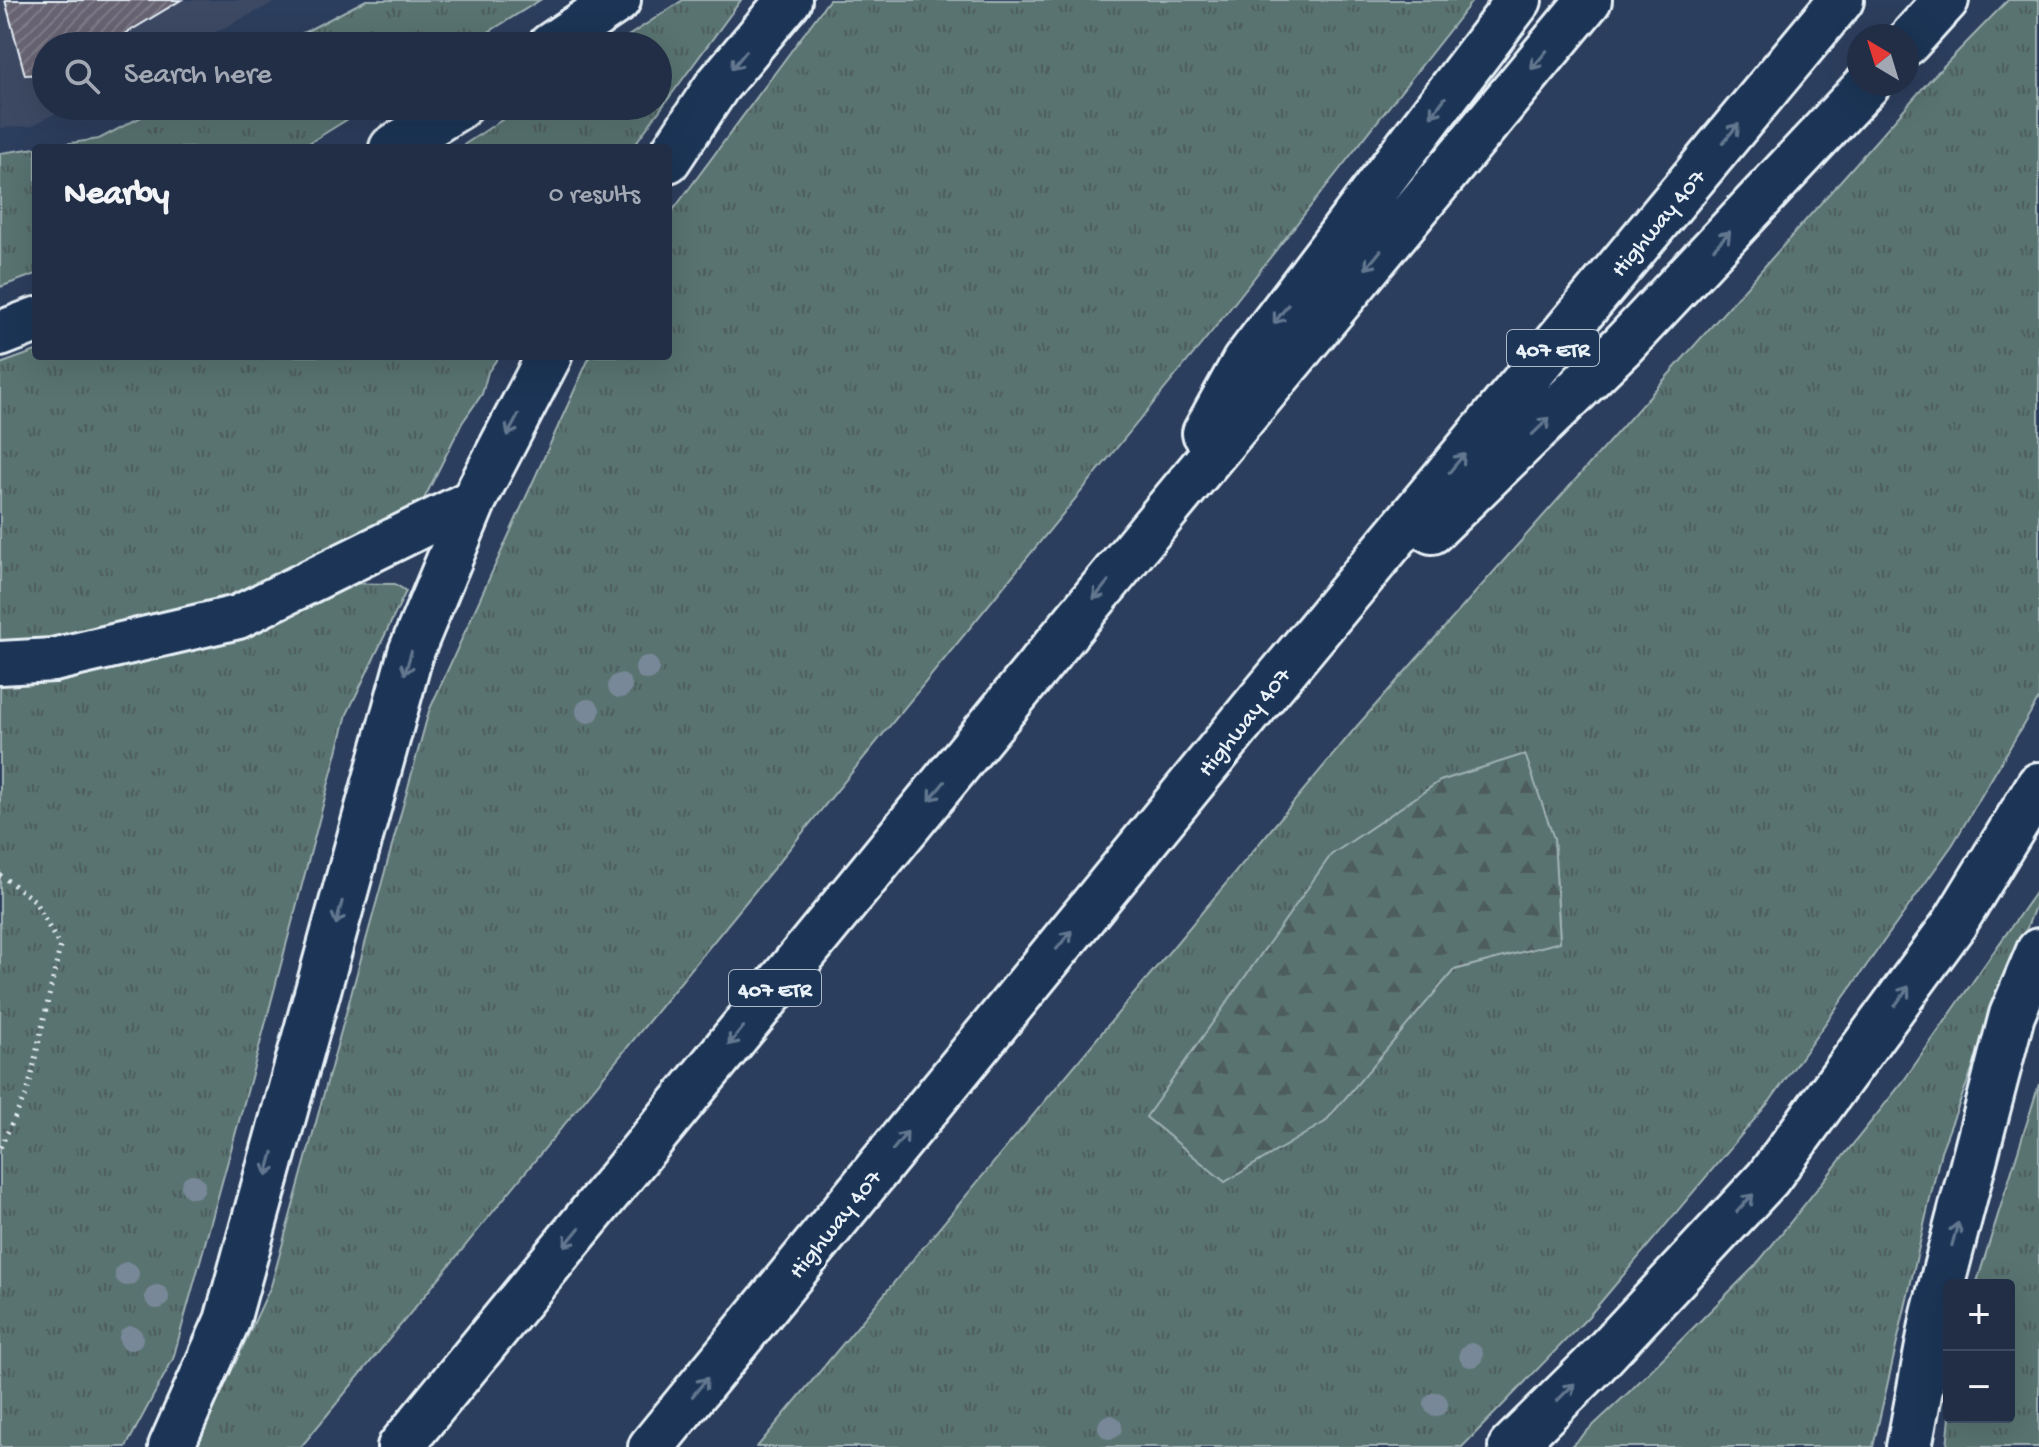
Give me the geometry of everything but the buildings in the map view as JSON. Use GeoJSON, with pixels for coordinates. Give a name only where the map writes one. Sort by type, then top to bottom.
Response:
{"type":"FeatureCollection","features":[{"type":"Feature","properties":{"kind":"highway"},"geometry":{"type":"LineString","coordinates":[[571,32],[618,0]]}},
{"type":"Feature","properties":{"kind":"highway"},"geometry":{"type":"LineString","coordinates":[[672,154],[717,86],[789,0]]}},
{"type":"Feature","properties":{"kind":"highway"},"geometry":{"type":"LineString","coordinates":[[1151,529],[1245,361],[1519,0]]}},
{"type":"Feature","properties":{"kind":"highway","name":"407 ETR"},"geometry":{"type":"LineString","coordinates":[[400,1447],[1151,529],[1589,0]]}},
{"type":"Feature","properties":{"kind":"highway","name":"Highway 407"},"geometry":{"type":"LineString","coordinates":[[651,1447],[1264,695],[1841,0]]}},
{"type":"Feature","properties":{"kind":"highway"},"geometry":{"type":"LineString","coordinates":[[1919,30],[1946,0]]}},
{"type":"Feature","properties":{"kind":"highway"},"geometry":{"type":"LineString","coordinates":[[1264,695],[1622,346],[1857,96]]}},
{"type":"Feature","properties":{"kind":"highway"},"geometry":{"type":"LineString","coordinates":[[398,144],[437,120]]}},
{"type":"Feature","properties":{"kind":"highway"},"geometry":{"type":"LineString","coordinates":[[0,334],[32,322]]}},
{"type":"Feature","properties":{"kind":"highway"},"geometry":{"type":"LineString","coordinates":[[171,1447],[227,1321],[411,652],[474,500],[547,360]]}},
{"type":"Feature","properties":{"kind":"highway"},"geometry":{"type":"LineString","coordinates":[[1511,1447],[1594,1365],[1768,1178],[1954,924],[2039,785]]}},
{"type":"Feature","properties":{"kind":"highway"},"geometry":{"type":"LineString","coordinates":[[1909,1447],[1934,1314],[2008,1030],[2039,951]]}},
{"type":"Feature","properties":{"kind":"lane"},"geometry":{"type":"LineString","coordinates":[[0,663],[53,660],[238,617],[474,500]]}},
{"type":"Feature","properties":{"kind":"path"},"geometry":{"type":"LineString","coordinates":[[0,875],[34,900],[60,947],[28,1090],[0,1148]]}},
{"type":"Feature","properties":{"kind":"shaded area"},"geometry":{"type":"Polygon","coordinates":[[[0,0],[279,0],[216,32],[32,32],[32,120],[43,120],[31,126],[0,128],[0,0]]]}},
{"type":"Feature","properties":{"kind":"green space"},"geometry":{"type":"Polygon","coordinates":[[[366,0],[540,0],[489,32],[305,32],[366,0]]]}},
{"type":"Feature","properties":{"kind":"green space"},"geometry":{"type":"Polygon","coordinates":[[[683,0],[741,0],[672,94],[672,32],[634,32],[683,0]]]}},
{"type":"Feature","properties":{"kind":"green space"},"geometry":{"type":"Polygon","coordinates":[[[829,0],[1473,0],[1213,330],[301,1447],[196,1447],[271,1286],[429,711],[588,360],[672,360],[672,212],[829,0]]]}},
{"type":"Feature","properties":{"kind":"green space"},"geometry":{"type":"Polygon","coordinates":[[[2008,0],[2039,0],[2039,698],[1953,844],[1770,1101],[1589,1316],[1462,1447],[757,1447],[1357,726],[1916,96],[1919,96],[1919,92],[2008,0]],[[1554,839],[1454,970],[1560,941],[1554,839]]]}},
{"type":"Feature","properties":{"kind":"green space"},"geometry":{"type":"Polygon","coordinates":[[[135,120],[346,120],[307,144],[64,144],[99,139],[135,120]]]}},
{"type":"Feature","properties":{"kind":"green space"},"geometry":{"type":"Polygon","coordinates":[[[502,120],[653,120],[635,144],[465,144],[502,120]]]}},
{"type":"Feature","properties":{"kind":"green space"},"geometry":{"type":"Polygon","coordinates":[[[32,148],[32,275],[0,287],[0,153],[32,148]]]}},
{"type":"Feature","properties":{"kind":"green space"},"geometry":{"type":"Polygon","coordinates":[[[32,352],[32,360],[496,360],[488,372],[482,394],[462,423],[419,509],[257,596],[0,654],[0,364],[32,352]]]}},
{"type":"Feature","properties":{"kind":"green space"},"geometry":{"type":"Polygon","coordinates":[[[329,583],[395,584],[406,591],[347,714],[173,1359],[126,1447],[0,1447],[0,671],[329,583]]]}},
{"type":"Feature","properties":{"kind":"green space"},"geometry":{"type":"Polygon","coordinates":[[[1525,754],[1554,839],[1560,942],[1454,970],[1325,1122],[1225,1182],[1146,1117],[1331,855],[1440,781],[1525,754]]]}},
{"type":"Feature","properties":{"kind":"green space"},"geometry":{"type":"Polygon","coordinates":[[[2039,887],[2039,896],[1941,1151],[1873,1447],[1570,1447],[1756,1265],[1902,1083],[2039,887]]]}},
{"type":"Feature","properties":{"kind":"green space"},"geometry":{"type":"Polygon","coordinates":[[[2039,1084],[2039,1447],[1947,1447],[1949,1423],[2015,1423],[2015,1279],[1978,1279],[2039,1084]]]}}]}
